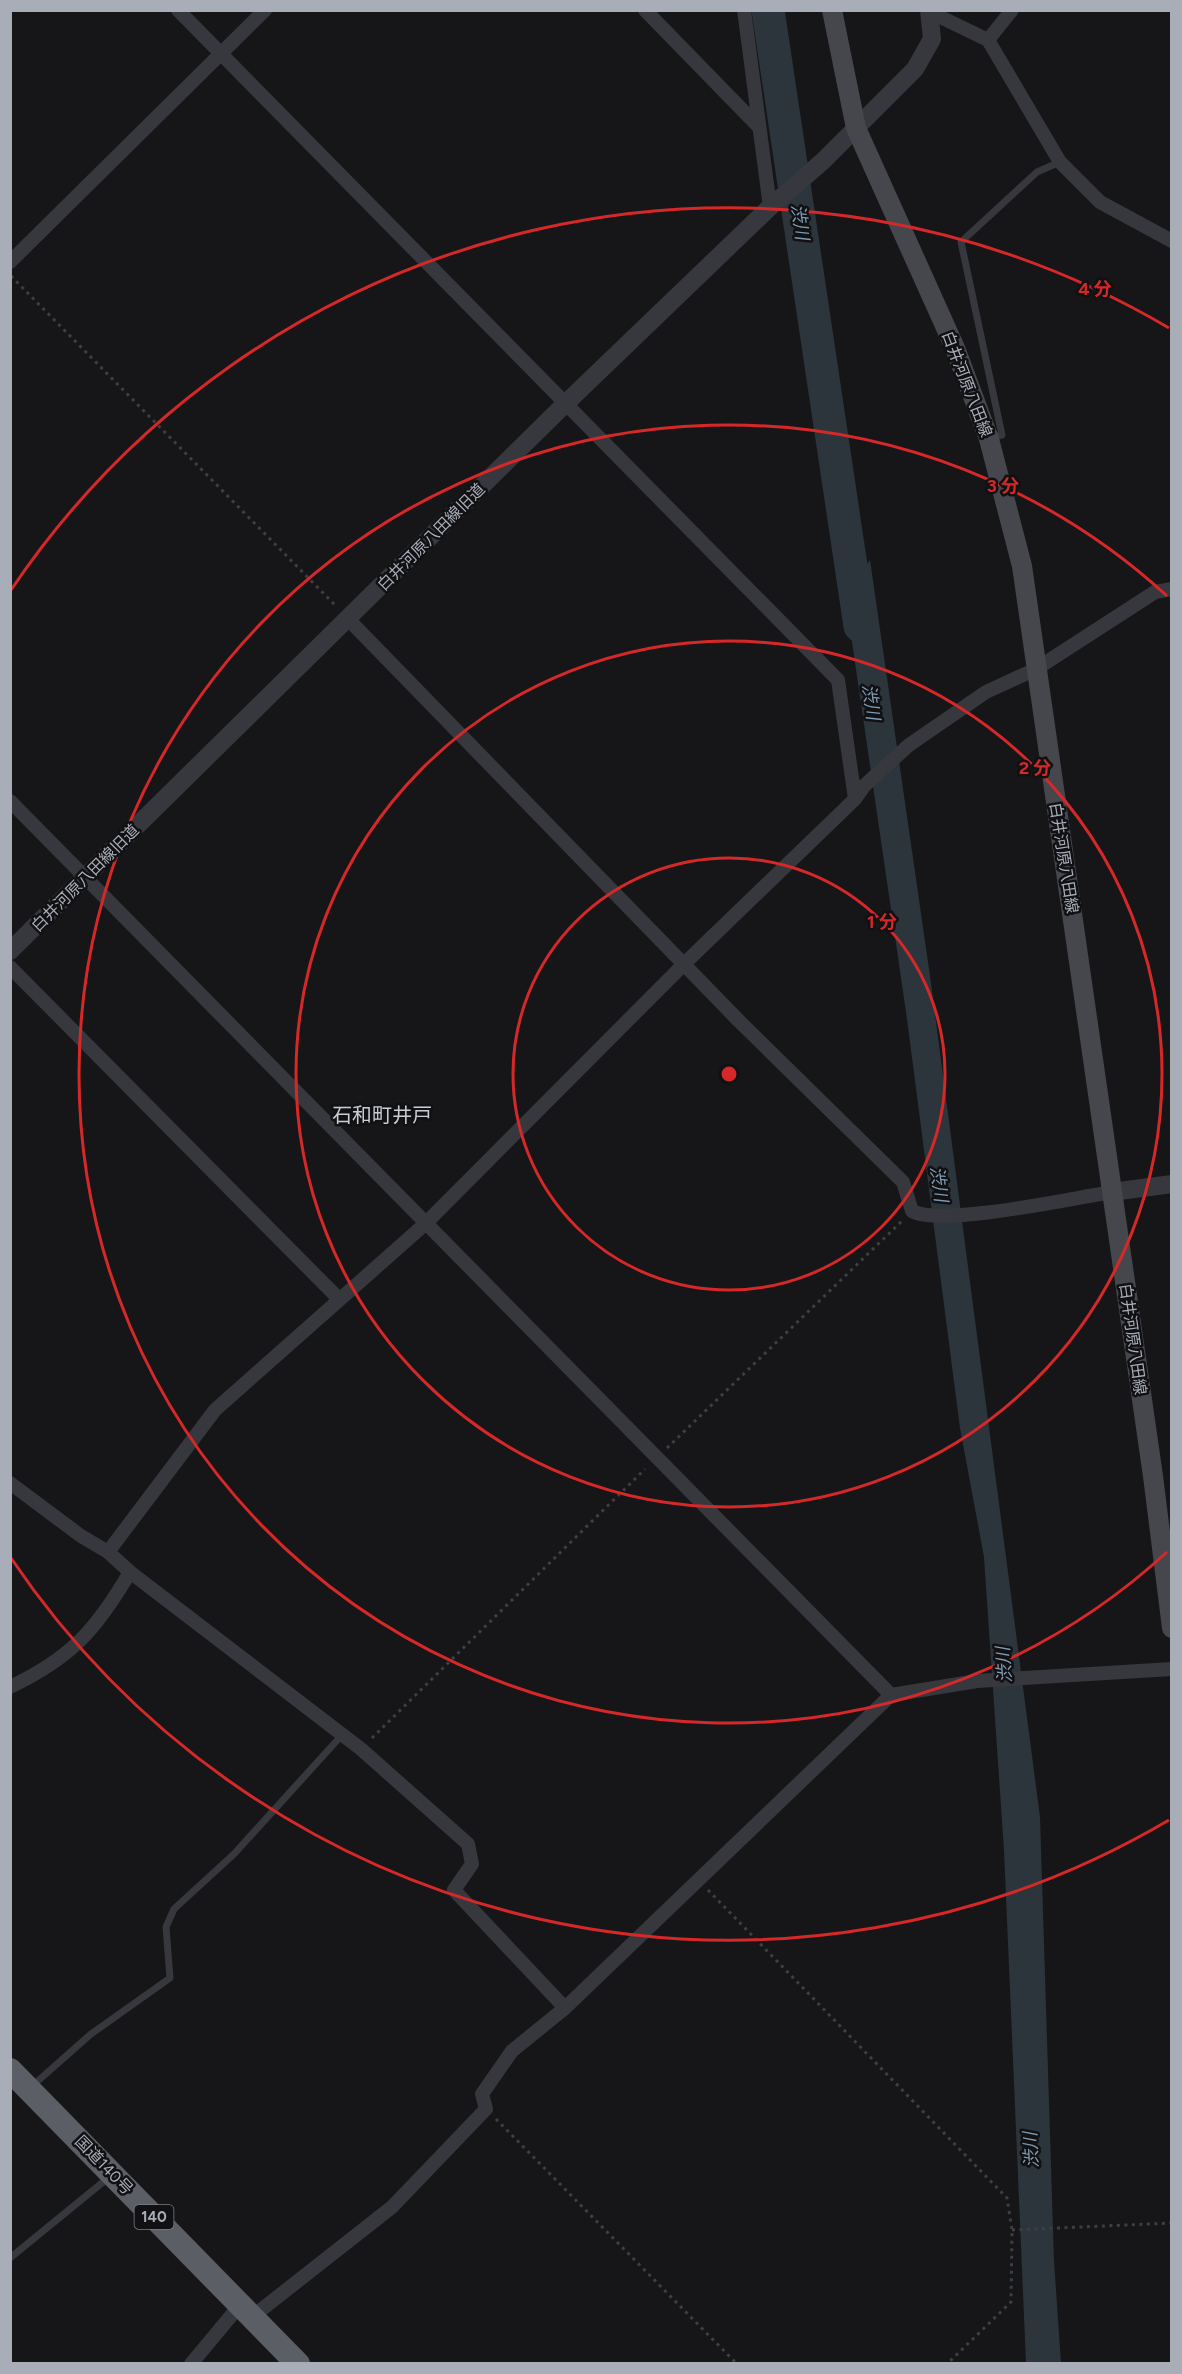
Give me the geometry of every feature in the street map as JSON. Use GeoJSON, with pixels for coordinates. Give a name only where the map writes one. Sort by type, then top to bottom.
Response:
{"type":"FeatureCollection","features":[{"type":"Feature","properties":{"kind":"highway","name":"国道140号"},"geometry":{"type":"LineString","coordinates":[[10,2070],[298,2364]]}},
{"type":"Feature","properties":{"kind":"main road","name":"白井河原八田線"},"geometry":{"type":"LineString","coordinates":[[832,10],[856,128],[955,348],[989,439],[1022,566],[1153,1476],[1172,1628]]}},
{"type":"Feature","properties":{"kind":"street"},"geometry":{"type":"LineString","coordinates":[[178,10],[838,680],[855,799]]}},
{"type":"Feature","properties":{"kind":"street"},"geometry":{"type":"LineString","coordinates":[[10,262],[265,10]]}},
{"type":"Feature","properties":{"kind":"street"},"geometry":{"type":"LineString","coordinates":[[645,10],[758,126]]}},
{"type":"Feature","properties":{"kind":"street"},"geometry":{"type":"LineString","coordinates":[[744,10],[758,126],[774,203]]}},
{"type":"Feature","properties":{"kind":"street"},"geometry":{"type":"LineString","coordinates":[[988,40],[1012,10]]}},
{"type":"Feature","properties":{"kind":"street"},"geometry":{"type":"LineString","coordinates":[[929,11],[988,40],[1060,162],[1100,202],[1172,241]]}},
{"type":"Feature","properties":{"kind":"street","name":"白井河原八田線旧道"},"geometry":{"type":"LineString","coordinates":[[10,951],[565,404],[774,203],[823,160],[915,69],[932,39],[929,11]]}},
{"type":"Feature","properties":{"kind":"street"},"geometry":{"type":"LineString","coordinates":[[108,1552],[215,1410],[425,1224],[685,963],[855,799],[865,785],[909,745],[986,692],[1036,669],[1155,592],[1172,589]]}},
{"type":"Feature","properties":{"kind":"street"},"geometry":{"type":"LineString","coordinates":[[348,619],[739,1021],[903,1182],[917,1214],[978,1213],[1172,1184]]}},
{"type":"Feature","properties":{"kind":"street"},"geometry":{"type":"LineString","coordinates":[[10,801],[891,1695]]}},
{"type":"Feature","properties":{"kind":"street"},"geometry":{"type":"LineString","coordinates":[[10,967],[339,1299]]}},
{"type":"Feature","properties":{"kind":"street"},"geometry":{"type":"LineString","coordinates":[[10,1483],[81,1536],[108,1552],[130,1572],[342,1734],[468,1844],[472,1864],[454,1890],[565,2008]]}},
{"type":"Feature","properties":{"kind":"street"},"geometry":{"type":"LineString","coordinates":[[10,1687],[63,1658],[79,1644],[130,1572]]}},
{"type":"Feature","properties":{"kind":"street"},"geometry":{"type":"LineString","coordinates":[[191,2364],[246,2311],[392,2207],[486,2109],[482,2094],[493,2075],[512,2051],[565,2008],[891,1695],[977,1681],[1172,1669]]}},
{"type":"Feature","properties":{"kind":"lane"},"geometry":{"type":"LineString","coordinates":[[989,439],[1002,435],[961,242],[1037,172],[1060,162]]}},
{"type":"Feature","properties":{"kind":"lane"},"geometry":{"type":"LineString","coordinates":[[29,2089],[91,2034],[170,1978],[166,1927],[174,1909],[234,1854],[342,1734]]}},
{"type":"Feature","properties":{"kind":"lane"},"geometry":{"type":"LineString","coordinates":[[10,2259],[113,2174]]}},
{"type":"Feature","properties":{"kind":"path"},"geometry":{"type":"LineString","coordinates":[[10,275],[348,619]]}},
{"type":"Feature","properties":{"kind":"path"},"geometry":{"type":"LineString","coordinates":[[361,1749],[657,1458],[917,1214]]}},
{"type":"Feature","properties":{"kind":"path"},"geometry":{"type":"LineString","coordinates":[[699,1880],[1007,2198],[1014,2230],[1011,2302],[947,2364]]}},
{"type":"Feature","properties":{"kind":"path"},"geometry":{"type":"LineString","coordinates":[[486,2109],[737,2364]]}},
{"type":"Feature","properties":{"kind":"path"},"geometry":{"type":"LineString","coordinates":[[1014,2230],[1172,2223]]}},
{"type":"Feature","properties":{"kind":"water"},"geometry":{"type":"Polygon","coordinates":[[[870,560],[930,976],[1040,1817],[1054,2261],[1061,2363],[1026,2363],[1004,1850],[984,1557],[960,1428],[907,1019],[845,594],[870,560]]]}},
{"type":"Feature","properties":{"kind":"waterway","name":"渋川"},"geometry":{"type":"LineString","coordinates":[[768,10],[860,626]]}},
{"type":"Feature","properties":{"kind":"district","name":"石和町井戸"},"geometry":{"type":"Point","coordinates":[382,1115]}}]}
